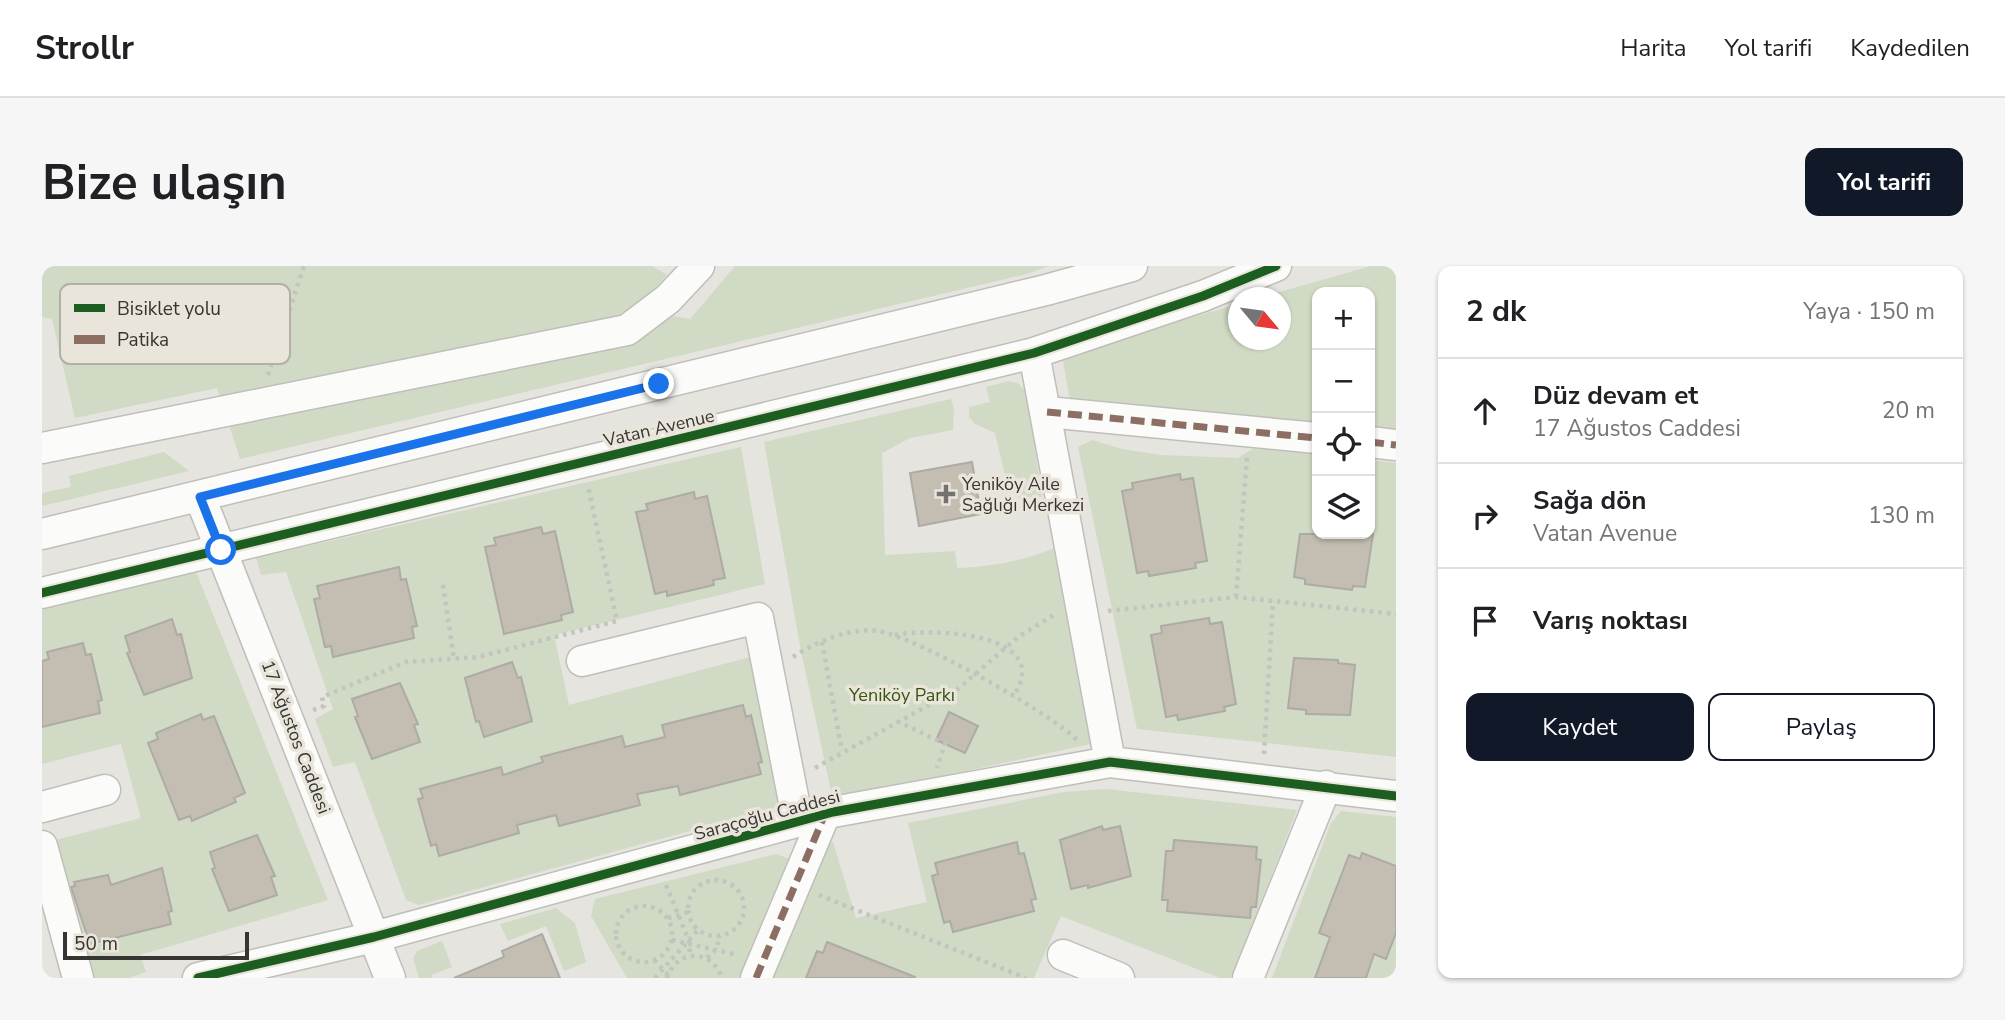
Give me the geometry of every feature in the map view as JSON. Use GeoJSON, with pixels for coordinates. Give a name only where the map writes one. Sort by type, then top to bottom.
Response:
{"type":"FeatureCollection","features":[{"type":"Feature","properties":{"kind":"street"},"geometry":{"type":"LineString","coordinates":[[42,448],[627,330],[668,299],[699,266]]}},
{"type":"Feature","properties":{"kind":"street"},"geometry":{"type":"LineString","coordinates":[[1046,290],[1068,266]]}},
{"type":"Feature","properties":{"kind":"street"},"geometry":{"type":"LineString","coordinates":[[42,534],[1046,290],[1132,266]]}},
{"type":"Feature","properties":{"kind":"street","name":"Vatan Avenue"},"geometry":{"type":"LineString","coordinates":[[42,593],[1034,353],[1203,296],[1276,266]]}},
{"type":"Feature","properties":{"kind":"street"},"geometry":{"type":"LineString","coordinates":[[1034,353],[1084,607],[1102,764]]}},
{"type":"Feature","properties":{"kind":"street"},"geometry":{"type":"LineString","coordinates":[[1047,412],[1312,437]]}},
{"type":"Feature","properties":{"kind":"street"},"geometry":{"type":"LineString","coordinates":[[1375,443],[1396,445]]}},
{"type":"Feature","properties":{"kind":"street","name":"17 Ağustos Caddesi"},"geometry":{"type":"LineString","coordinates":[[200,497],[390,978]]}},
{"type":"Feature","properties":{"kind":"street"},"geometry":{"type":"LineString","coordinates":[[582,661],[758,618],[791,783],[811,818],[795,886],[760,970]]}},
{"type":"Feature","properties":{"kind":"street","name":"Saraçoğlu Caddesi"},"geometry":{"type":"LineString","coordinates":[[200,978],[374,937],[811,818],[1102,764],[1263,779],[1396,796]]}},
{"type":"Feature","properties":{"kind":"street"},"geometry":{"type":"LineString","coordinates":[[1248,978],[1326,786]]}},
{"type":"Feature","properties":{"kind":"street"},"geometry":{"type":"LineString","coordinates":[[42,807],[105,790]]}},
{"type":"Feature","properties":{"kind":"street"},"geometry":{"type":"LineString","coordinates":[[42,846],[78,978]]}},
{"type":"Feature","properties":{"kind":"street"},"geometry":{"type":"LineString","coordinates":[[1062,955],[1119,978]]}},
{"type":"Feature","properties":{"kind":"path"},"geometry":{"type":"LineString","coordinates":[[290,308],[304,266]]}},
{"type":"Feature","properties":{"kind":"path"},"geometry":{"type":"LineString","coordinates":[[258,405],[272,364]]}},
{"type":"Feature","properties":{"kind":"path"},"geometry":{"type":"LineString","coordinates":[[1236,597],[1249,431]]}},
{"type":"Feature","properties":{"kind":"path"},"geometry":{"type":"LineString","coordinates":[[289,719],[324,706],[321,697],[406,662],[478,657],[617,621],[583,462]]}},
{"type":"Feature","properties":{"kind":"path"},"geometry":{"type":"LineString","coordinates":[[443,585],[454,659]]}},
{"type":"Feature","properties":{"kind":"path"},"geometry":{"type":"LineString","coordinates":[[791,783],[842,751],[958,688],[1005,647],[1044,619],[1084,607],[1236,597],[1396,614]]}},
{"type":"Feature","properties":{"kind":"path"},"geometry":{"type":"LineString","coordinates":[[1263,779],[1273,601]]}},
{"type":"Feature","properties":{"kind":"path"},"geometry":{"type":"LineString","coordinates":[[768,671],[822,642],[859,631],[895,635],[941,632],[992,640],[1005,647],[1018,661],[1021,676],[1013,697]]}},
{"type":"Feature","properties":{"kind":"path"},"geometry":{"type":"LineString","coordinates":[[895,635],[1050,717],[1102,764]]}},
{"type":"Feature","properties":{"kind":"path"},"geometry":{"type":"LineString","coordinates":[[822,642],[842,751]]}},
{"type":"Feature","properties":{"kind":"path"},"geometry":{"type":"LineString","coordinates":[[897,721],[945,744],[935,773],[950,791]]}},
{"type":"Feature","properties":{"kind":"path"},"geometry":{"type":"LineString","coordinates":[[657,861],[689,941],[691,956]]}},
{"type":"Feature","properties":{"kind":"path"},"geometry":{"type":"LineString","coordinates":[[706,881],[725,881],[734,886],[740,893],[744,912],[736,928],[720,936],[712,936],[698,930],[688,912],[692,894],[706,881]]}},
{"type":"Feature","properties":{"kind":"path"},"geometry":{"type":"LineString","coordinates":[[795,886],[1026,978]]}},
{"type":"Feature","properties":{"kind":"path"},"geometry":{"type":"LineString","coordinates":[[653,906],[668,918],[671,940],[664,954],[654,960],[640,962],[624,954],[619,946],[616,929],[626,912],[634,907],[653,906]]}},
{"type":"Feature","properties":{"kind":"path"},"geometry":{"type":"LineString","coordinates":[[668,918],[688,912]]}},
{"type":"Feature","properties":{"kind":"path"},"geometry":{"type":"LineString","coordinates":[[655,978],[698,930]]}},
{"type":"Feature","properties":{"kind":"path"},"geometry":{"type":"LineString","coordinates":[[706,958],[716,949],[720,936]]}},
{"type":"Feature","properties":{"kind":"path"},"geometry":{"type":"LineString","coordinates":[[671,940],[689,941],[716,949],[760,970]]}},
{"type":"Feature","properties":{"kind":"path"},"geometry":{"type":"LineString","coordinates":[[654,960],[667,976],[676,962],[691,956],[706,958],[718,968],[722,978]]}},
{"type":"Feature","properties":{"kind":"green space"},"geometry":{"type":"Polygon","coordinates":[[[42,266],[652,266],[667,275],[654,290],[649,312],[690,319],[735,266],[1049,266],[1027,274],[240,459],[217,388],[75,418],[62,364],[290,364],[290,284],[60,284],[60,353],[52,319],[42,317],[42,266]]]}},
{"type":"Feature","properties":{"kind":"green space"},"geometry":{"type":"Polygon","coordinates":[[[1371,266],[1396,266],[1396,436],[1375,434],[1375,287],[1312,287],[1312,429],[1070,400],[1063,361],[1070,353],[1228,307],[1228,350],[1291,350],[1291,289],[1371,266]]]}},
{"type":"Feature","properties":{"kind":"green space"},"geometry":{"type":"Polygon","coordinates":[[[1009,381],[1018,383],[1027,393],[1042,497],[1020,498],[1009,491],[995,433],[975,424],[969,417],[969,407],[990,402],[986,387],[1009,381]]]}},
{"type":"Feature","properties":{"kind":"green space","name":"Yeniköy Parkı"},"geometry":{"type":"Polygon","coordinates":[[[951,399],[954,409],[953,430],[910,438],[882,453],[885,555],[955,551],[957,568],[1007,562],[1055,548],[1095,743],[833,800],[801,651],[764,442],[951,399]]]}},
{"type":"Feature","properties":{"kind":"green space"},"geometry":{"type":"Polygon","coordinates":[[[1092,440],[1122,449],[1161,455],[1238,458],[1256,447],[1312,453],[1312,539],[1375,539],[1375,461],[1396,463],[1396,757],[1137,729],[1078,447],[1092,440]]]}},
{"type":"Feature","properties":{"kind":"green space"},"geometry":{"type":"Polygon","coordinates":[[[741,447],[765,584],[554,635],[569,705],[750,657],[781,806],[419,905],[406,900],[355,762],[333,767],[315,719],[333,709],[286,572],[261,575],[256,558],[741,447]]]}},
{"type":"Feature","properties":{"kind":"green space"},"geometry":{"type":"Polygon","coordinates":[[[164,452],[189,471],[42,506],[42,493],[71,487],[69,476],[164,452]]]}},
{"type":"Feature","properties":{"kind":"green space"},"geometry":{"type":"Polygon","coordinates":[[[196,572],[328,900],[140,955],[146,972],[129,978],[89,978],[55,840],[141,818],[121,744],[42,764],[42,610],[196,572]]]}},
{"type":"Feature","properties":{"kind":"green space"},"geometry":{"type":"Polygon","coordinates":[[[1106,789],[1297,810],[1231,978],[1220,978],[1061,916],[1034,978],[765,978],[825,841],[833,842],[856,918],[927,902],[908,823],[1064,792],[1106,789]]]}},
{"type":"Feature","properties":{"kind":"green space"},"geometry":{"type":"Polygon","coordinates":[[[1341,811],[1396,817],[1396,978],[1272,978],[1331,823],[1341,811]]]}},
{"type":"Feature","properties":{"kind":"green space"},"geometry":{"type":"Polygon","coordinates":[[[776,854],[788,858],[790,863],[741,978],[627,978],[591,916],[595,899],[776,854]]]}},
{"type":"Feature","properties":{"kind":"green space"},"geometry":{"type":"Polygon","coordinates":[[[556,908],[575,923],[586,962],[564,971],[546,926],[508,941],[500,924],[556,908]]]}},
{"type":"Feature","properties":{"kind":"green space"},"geometry":{"type":"Polygon","coordinates":[[[442,941],[452,967],[431,975],[432,978],[419,978],[413,958],[417,951],[442,941]]]}},
{"type":"Feature","properties":{"kind":"building","name":"Yeniköy Aile Sağlığı Merkezi"},"geometry":{"type":"Polygon","coordinates":[[[972,462],[981,514],[919,526],[910,473],[972,462]]]}},
{"type":"Feature","properties":{"kind":"building"},"geometry":{"type":"Polygon","coordinates":[[[1180,474],[1181,480],[1193,478],[1207,561],[1195,563],[1196,568],[1149,576],[1148,571],[1137,573],[1122,491],[1133,489],[1132,483],[1180,474]]]}},
{"type":"Feature","properties":{"kind":"building"},"geometry":{"type":"Polygon","coordinates":[[[694,492],[695,499],[707,496],[725,578],[713,580],[714,585],[667,596],[667,591],[655,594],[636,512],[648,510],[646,504],[694,492]]]}},
{"type":"Feature","properties":{"kind":"building"},"geometry":{"type":"Polygon","coordinates":[[[541,527],[543,534],[555,531],[573,612],[561,615],[562,620],[504,634],[485,547],[496,545],[494,538],[541,527]]]}},
{"type":"Feature","properties":{"kind":"building"},"geometry":{"type":"Polygon","coordinates":[[[1300,534],[1312,534],[1312,539],[1372,539],[1365,587],[1353,586],[1352,590],[1305,584],[1305,579],[1294,577],[1300,534]]]}},
{"type":"Feature","properties":{"kind":"building"},"geometry":{"type":"Polygon","coordinates":[[[399,567],[401,580],[406,579],[417,626],[412,627],[414,638],[333,657],[331,646],[325,647],[314,599],[320,598],[317,586],[399,567]]]}},
{"type":"Feature","properties":{"kind":"building"},"geometry":{"type":"Polygon","coordinates":[[[1209,618],[1210,624],[1222,622],[1236,704],[1224,707],[1225,711],[1178,720],[1177,715],[1166,717],[1151,635],[1162,633],[1161,626],[1209,618]]]}},
{"type":"Feature","properties":{"kind":"building"},"geometry":{"type":"Polygon","coordinates":[[[172,619],[177,635],[181,634],[192,678],[144,695],[127,653],[130,652],[125,636],[172,619]]]}},
{"type":"Feature","properties":{"kind":"building"},"geometry":{"type":"Polygon","coordinates":[[[83,643],[86,655],[91,654],[102,700],[98,701],[100,713],[42,727],[42,661],[49,659],[47,652],[83,643]]]}},
{"type":"Feature","properties":{"kind":"building"},"geometry":{"type":"Polygon","coordinates":[[[1294,658],[1338,660],[1338,663],[1355,665],[1350,715],[1306,714],[1306,710],[1288,708],[1294,658]]]}},
{"type":"Feature","properties":{"kind":"building"},"geometry":{"type":"Polygon","coordinates":[[[512,662],[518,678],[521,677],[532,721],[484,737],[479,721],[476,722],[465,678],[512,662]]]}},
{"type":"Feature","properties":{"kind":"building"},"geometry":{"type":"Polygon","coordinates":[[[400,683],[418,724],[414,725],[420,742],[372,759],[355,717],[358,716],[352,699],[400,683]]]}},
{"type":"Feature","properties":{"kind":"building"},"geometry":{"type":"Polygon","coordinates":[[[743,705],[746,717],[751,715],[762,762],[758,763],[761,774],[680,795],[678,786],[637,794],[640,805],[559,826],[556,815],[517,825],[519,833],[439,856],[436,844],[431,846],[418,799],[423,798],[420,789],[501,767],[503,775],[543,762],[541,757],[622,736],[625,747],[665,737],[662,725],[743,705]]]}},
{"type":"Feature","properties":{"kind":"building"},"geometry":{"type":"Polygon","coordinates":[[[949,712],[978,726],[965,753],[936,740],[949,712]]]}},
{"type":"Feature","properties":{"kind":"building"},"geometry":{"type":"Polygon","coordinates":[[[201,714],[203,720],[214,716],[245,793],[234,798],[236,802],[192,821],[190,816],[179,820],[148,743],[158,739],[156,733],[201,714]]]}},
{"type":"Feature","properties":{"kind":"building"},"geometry":{"type":"Polygon","coordinates":[[[1102,826],[1103,830],[1120,826],[1131,876],[1088,888],[1088,885],[1071,889],[1060,840],[1102,826]]]}},
{"type":"Feature","properties":{"kind":"building"},"geometry":{"type":"Polygon","coordinates":[[[257,835],[275,876],[271,877],[277,895],[229,911],[212,869],[215,868],[210,852],[257,835]]]}},
{"type":"Feature","properties":{"kind":"building"},"geometry":{"type":"Polygon","coordinates":[[[1174,840],[1257,847],[1256,859],[1261,860],[1256,907],[1251,907],[1250,918],[1167,911],[1168,900],[1162,900],[1166,851],[1173,851],[1174,840]]]}},
{"type":"Feature","properties":{"kind":"building"},"geometry":{"type":"Polygon","coordinates":[[[1017,842],[1019,854],[1024,853],[1036,899],[1031,900],[1034,911],[953,932],[950,921],[944,923],[932,876],[938,874],[935,863],[1017,842]]]}},
{"type":"Feature","properties":{"kind":"building"},"geometry":{"type":"Polygon","coordinates":[[[1362,853],[1396,866],[1396,933],[1386,959],[1374,954],[1366,978],[1315,978],[1330,937],[1319,933],[1349,855],[1360,859],[1362,853]]]}},
{"type":"Feature","properties":{"kind":"building"},"geometry":{"type":"Polygon","coordinates":[[[162,868],[172,911],[168,912],[171,924],[90,944],[71,887],[75,886],[74,882],[108,875],[111,885],[162,868]]]}},
{"type":"Feature","properties":{"kind":"building"},"geometry":{"type":"Polygon","coordinates":[[[542,934],[560,978],[454,978],[504,957],[502,951],[542,934]]]}},
{"type":"Feature","properties":{"kind":"building"},"geometry":{"type":"Polygon","coordinates":[[[827,942],[915,978],[806,978],[817,951],[823,953],[827,942]]]}},
{"type":"Feature","properties":{"kind":"marked path"},"geometry":{"type":"LineString","coordinates":[[1047,412],[1312,438]]}},
{"type":"Feature","properties":{"kind":"marked path"},"geometry":{"type":"LineString","coordinates":[[1375,443],[1396,445]]}},
{"type":"Feature","properties":{"kind":"marked path"},"geometry":{"type":"LineString","coordinates":[[756,978],[825,814]]}},
{"type":"Feature","properties":{"kind":"cycle path"},"geometry":{"type":"LineString","coordinates":[[42,593],[1034,353],[1203,296],[1276,266]]}},
{"type":"Feature","properties":{"kind":"cycle path"},"geometry":{"type":"LineString","coordinates":[[198,978],[374,937],[833,812],[1110,762],[1396,796]]}},
{"type":"Feature","properties":{"kind":"place","name":"Yeniköy Aile Sağlığı Merkezi"},"geometry":{"type":"Point","coordinates":[946,494]}},
{"type":"Feature","properties":{"kind":"route"},"geometry":{"type":"LineString","coordinates":[[221,550],[200,497],[659,384]]}}]}
